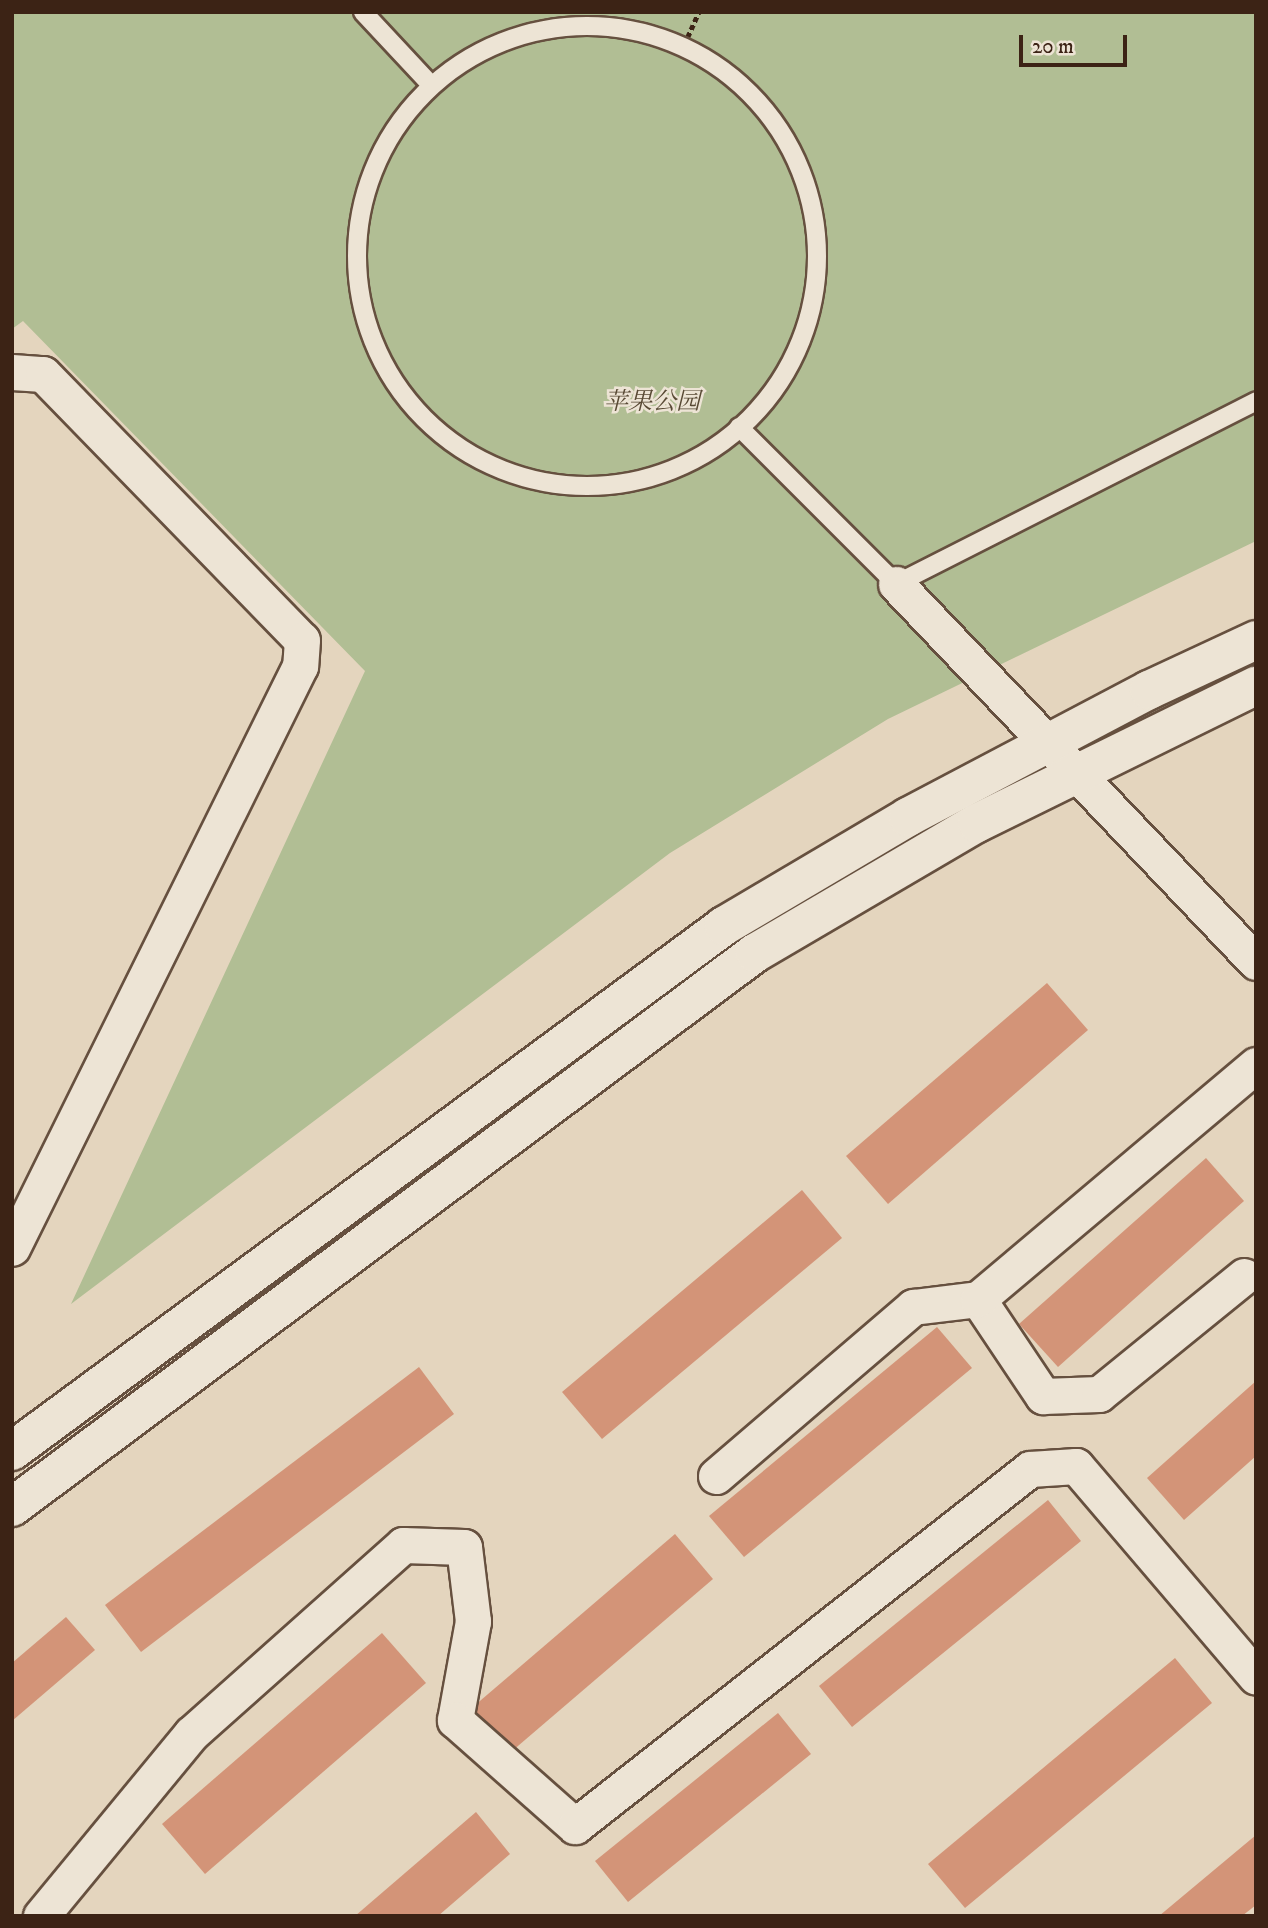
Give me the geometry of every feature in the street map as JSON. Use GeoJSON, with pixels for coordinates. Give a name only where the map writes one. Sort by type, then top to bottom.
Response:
{"type":"FeatureCollection","features":[{"type":"Feature","properties":{"kind":"main road"},"geometry":{"type":"LineString","coordinates":[[12,1451],[724,926],[908,817],[1256,640]]}},
{"type":"Feature","properties":{"kind":"main road"},"geometry":{"type":"LineString","coordinates":[[12,1507],[755,954],[977,823],[1256,686]]}},
{"type":"Feature","properties":{"kind":"street"},"geometry":{"type":"LineString","coordinates":[[12,372],[43,374],[302,640],[300,666],[12,1248]]}},
{"type":"Feature","properties":{"kind":"street"},"geometry":{"type":"LineString","coordinates":[[896,584],[1256,962]]}},
{"type":"Feature","properties":{"kind":"street"},"geometry":{"type":"LineString","coordinates":[[716,1476],[913,1307],[978,1299],[1256,1065]]}},
{"type":"Feature","properties":{"kind":"street"},"geometry":{"type":"LineString","coordinates":[[978,1299],[1043,1396],[1099,1394],[1244,1276]]}},
{"type":"Feature","properties":{"kind":"street"},"geometry":{"type":"LineString","coordinates":[[41,1916],[191,1734],[402,1545],[464,1546],[473,1621],[455,1720],[575,1826],[1030,1469],[1076,1466],[1256,1678]]}},
{"type":"Feature","properties":{"kind":"lane"},"geometry":{"type":"LineString","coordinates":[[363,12],[431,85]]}},
{"type":"Feature","properties":{"kind":"lane"},"geometry":{"type":"LineString","coordinates":[[618,26],[684,45],[740,81],[776,122],[811,194],[819,261],[808,328],[772,396],[716,449],[646,481],[569,488],[495,470],[430,428],[383,368],[357,295],[358,218],[383,145],[431,85],[487,47],[551,27],[618,26]]}},
{"type":"Feature","properties":{"kind":"lane"},"geometry":{"type":"LineString","coordinates":[[739,427],[896,584],[1256,401]]}},
{"type":"Feature","properties":{"kind":"path"},"geometry":{"type":"LineString","coordinates":[[684,45],[699,12]]}},
{"type":"Feature","properties":{"kind":"green space","name":"苹果公园"},"geometry":{"type":"Polygon","coordinates":[[[12,12],[1256,12],[1256,541],[888,719],[670,853],[71,1304],[365,671],[23,321],[12,329],[12,12]]]}},
{"type":"Feature","properties":{"kind":"building"},"geometry":{"type":"Polygon","coordinates":[[[1047,983],[1088,1030],[888,1204],[846,1156],[1047,983]]]}},
{"type":"Feature","properties":{"kind":"building"},"geometry":{"type":"Polygon","coordinates":[[[1206,1158],[1244,1201],[1058,1367],[1019,1324],[1206,1158]]]}},
{"type":"Feature","properties":{"kind":"building"},"geometry":{"type":"Polygon","coordinates":[[[802,1190],[842,1238],[602,1439],[562,1392],[802,1190]]]}},
{"type":"Feature","properties":{"kind":"building"},"geometry":{"type":"Polygon","coordinates":[[[937,1327],[972,1368],[744,1557],[709,1516],[937,1327]]]}},
{"type":"Feature","properties":{"kind":"building"},"geometry":{"type":"Polygon","coordinates":[[[419,1367],[454,1414],[141,1652],[105,1605],[419,1367]]]}},
{"type":"Feature","properties":{"kind":"building"},"geometry":{"type":"Polygon","coordinates":[[[1256,1381],[1256,1456],[1184,1520],[1147,1478],[1256,1381]]]}},
{"type":"Feature","properties":{"kind":"building"},"geometry":{"type":"Polygon","coordinates":[[[1048,1500],[1081,1541],[852,1727],[819,1686],[1048,1500]]]}},
{"type":"Feature","properties":{"kind":"building"},"geometry":{"type":"Polygon","coordinates":[[[675,1534],[713,1579],[505,1757],[467,1712],[675,1534]]]}},
{"type":"Feature","properties":{"kind":"building"},"geometry":{"type":"Polygon","coordinates":[[[66,1617],[95,1650],[12,1721],[12,1663],[66,1617]]]}},
{"type":"Feature","properties":{"kind":"building"},"geometry":{"type":"Polygon","coordinates":[[[382,1633],[426,1683],[205,1874],[162,1824],[382,1633]]]}},
{"type":"Feature","properties":{"kind":"building"},"geometry":{"type":"Polygon","coordinates":[[[1175,1658],[1212,1703],[965,1908],[928,1864],[1175,1658]]]}},
{"type":"Feature","properties":{"kind":"building"},"geometry":{"type":"Polygon","coordinates":[[[778,1713],[811,1754],[628,1902],[595,1861],[778,1713]]]}},
{"type":"Feature","properties":{"kind":"building"},"geometry":{"type":"Polygon","coordinates":[[[476,1812],[510,1854],[438,1916],[355,1916],[476,1812]]]}},
{"type":"Feature","properties":{"kind":"building"},"geometry":{"type":"Polygon","coordinates":[[[1256,1835],[1256,1905],[1242,1916],[1159,1916],[1256,1835]]]}}]}
